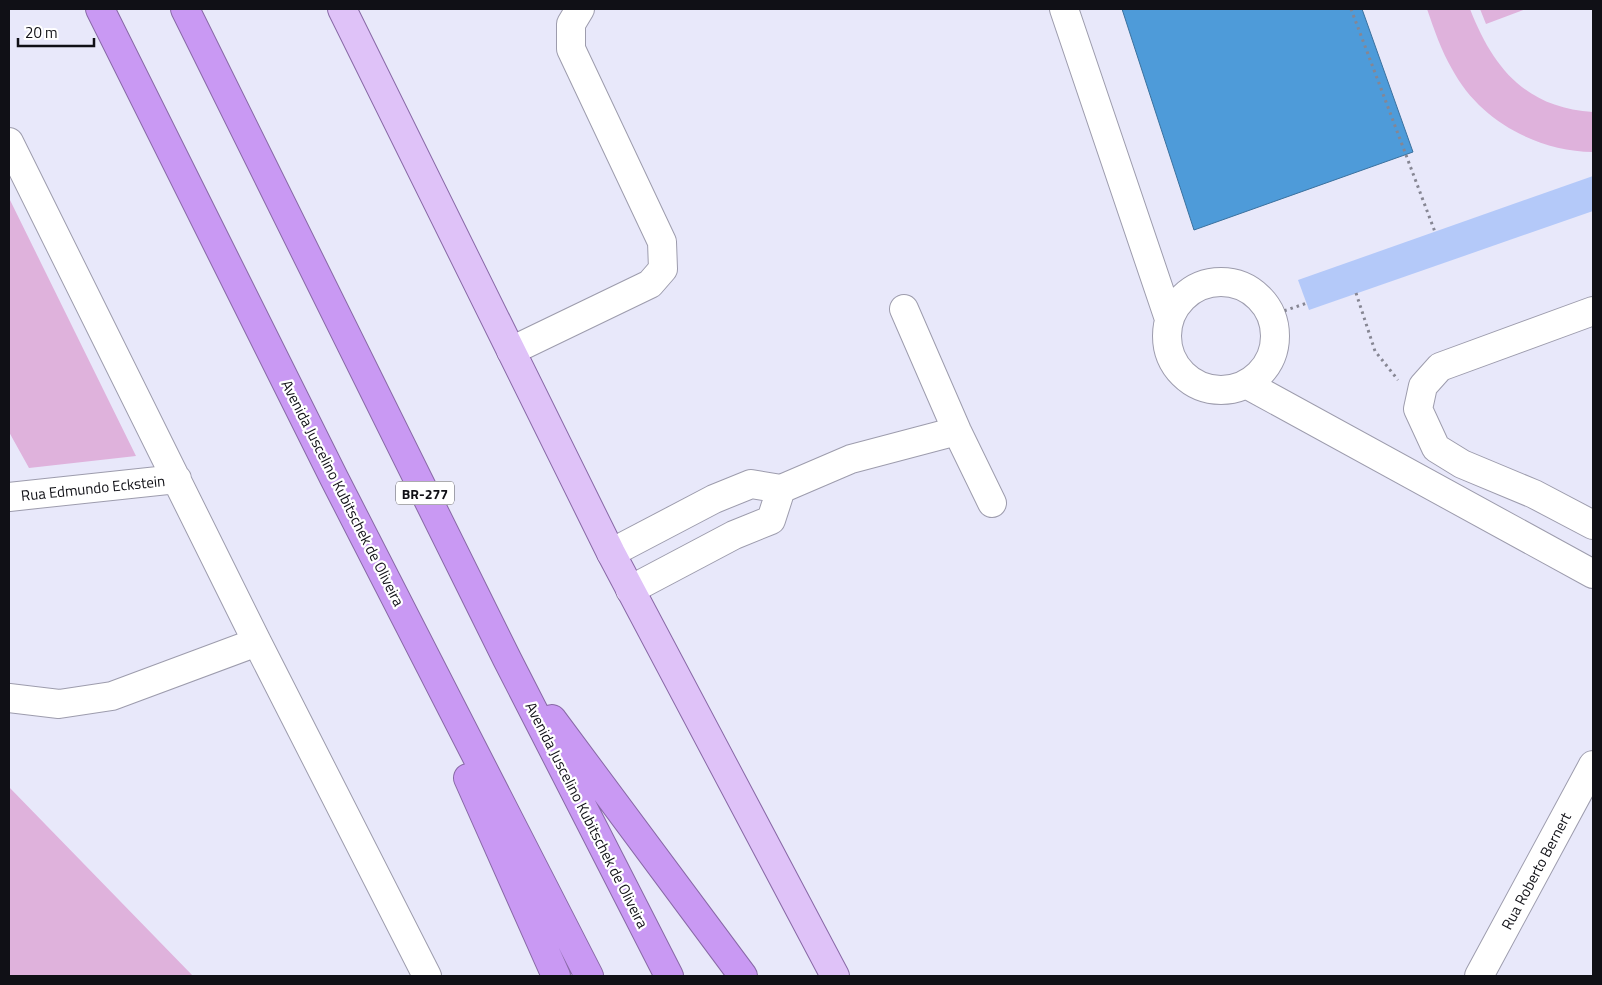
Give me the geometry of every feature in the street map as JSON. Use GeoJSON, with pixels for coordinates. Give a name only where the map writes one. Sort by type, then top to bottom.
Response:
{"type":"FeatureCollection","features":[{"type":"Feature","properties":{"kind":"highway","name":"Avenida Juscelino Kubitschek de Oliveira"},"geometry":{"type":"LineString","coordinates":[[100,9],[334,478],[588,976]]}},
{"type":"Feature","properties":{"kind":"highway","name":"Avenida Juscelino Kubitschek de Oliveira"},"geometry":{"type":"LineString","coordinates":[[185,9],[507,658],[669,976]]}},
{"type":"Feature","properties":{"kind":"highway"},"geometry":{"type":"LineString","coordinates":[[334,478],[556,976]]}},
{"type":"Feature","properties":{"kind":"highway"},"geometry":{"type":"LineString","coordinates":[[507,658],[743,976]]}},
{"type":"Feature","properties":{"kind":"main road"},"geometry":{"type":"LineString","coordinates":[[342,9],[610,553],[835,976]]}},
{"type":"Feature","properties":{"kind":"street"},"geometry":{"type":"LineString","coordinates":[[511,352],[650,284],[663,269],[662,242],[570,49],[571,24],[580,9]]}},
{"type":"Feature","properties":{"kind":"street"},"geometry":{"type":"LineString","coordinates":[[1064,9],[1169,319]]}},
{"type":"Feature","properties":{"kind":"street"},"geometry":{"type":"LineString","coordinates":[[9,142],[258,642],[428,976]]}},
{"type":"Feature","properties":{"kind":"street"},"geometry":{"type":"LineString","coordinates":[[1231,282],[1255,292],[1272,315],[1276,340],[1267,366],[1246,384],[1226,390],[1205,387],[1186,377],[1172,361],[1166,340],[1169,319],[1183,297],[1205,283],[1231,282]]}},
{"type":"Feature","properties":{"kind":"street"},"geometry":{"type":"LineString","coordinates":[[904,309],[957,431],[992,502]]}},
{"type":"Feature","properties":{"kind":"street"},"geometry":{"type":"LineString","coordinates":[[1593,311],[1440,367],[1423,386],[1418,409],[1436,448],[1462,464],[1534,494],[1593,526]]}},
{"type":"Feature","properties":{"kind":"street"},"geometry":{"type":"LineString","coordinates":[[1246,384],[1593,574]]}},
{"type":"Feature","properties":{"kind":"street"},"geometry":{"type":"LineString","coordinates":[[610,553],[714,499],[751,484],[781,489],[850,459],[957,431]]}},
{"type":"Feature","properties":{"kind":"street","name":"Rua Edmundo Eckstein"},"geometry":{"type":"LineString","coordinates":[[9,497],[178,479]]}},
{"type":"Feature","properties":{"kind":"street"},"geometry":{"type":"LineString","coordinates":[[630,590],[734,536],[772,520],[781,489]]}},
{"type":"Feature","properties":{"kind":"street"},"geometry":{"type":"LineString","coordinates":[[1548,548],[1567,511]]}},
{"type":"Feature","properties":{"kind":"street"},"geometry":{"type":"LineString","coordinates":[[9,698],[59,704],[112,696],[258,642]]}},
{"type":"Feature","properties":{"kind":"street","name":"Rua Roberto Bernert"},"geometry":{"type":"LineString","coordinates":[[1479,976],[1593,765]]}},
{"type":"Feature","properties":{"kind":"path"},"geometry":{"type":"LineString","coordinates":[[1351,9],[1435,232]]}},
{"type":"Feature","properties":{"kind":"path"},"geometry":{"type":"LineString","coordinates":[[1356,293],[1375,351],[1398,380],[1423,386]]}},
{"type":"Feature","properties":{"kind":"path"},"geometry":{"type":"LineString","coordinates":[[1272,315],[1306,303]]}},
{"type":"Feature","properties":{"kind":"shaded area"},"geometry":{"type":"Polygon","coordinates":[[[1427,9],[1470,9],[1490,49],[1501,66],[1515,81],[1549,103],[1569,109],[1593,112],[1593,152],[1551,146],[1530,139],[1493,117],[1463,87],[1452,69],[1441,47],[1427,9]]]}},
{"type":"Feature","properties":{"kind":"shaded area"},"geometry":{"type":"Polygon","coordinates":[[[1480,9],[1526,9],[1486,24],[1480,9]]]}},
{"type":"Feature","properties":{"kind":"shaded area"},"geometry":{"type":"Polygon","coordinates":[[[9,198],[136,456],[29,468],[9,432],[9,198]]]}},
{"type":"Feature","properties":{"kind":"shaded area"},"geometry":{"type":"Polygon","coordinates":[[[9,787],[193,976],[9,976],[9,787]]]}},
{"type":"Feature","properties":{"kind":"water"},"geometry":{"type":"Polygon","coordinates":[[[1122,9],[1362,9],[1413,152],[1194,230],[1122,9]]]}},
{"type":"Feature","properties":{"kind":"building"},"geometry":{"type":"Polygon","coordinates":[[[1593,176],[1593,211],[1309,310],[1298,280],[1593,176]]]}}]}
